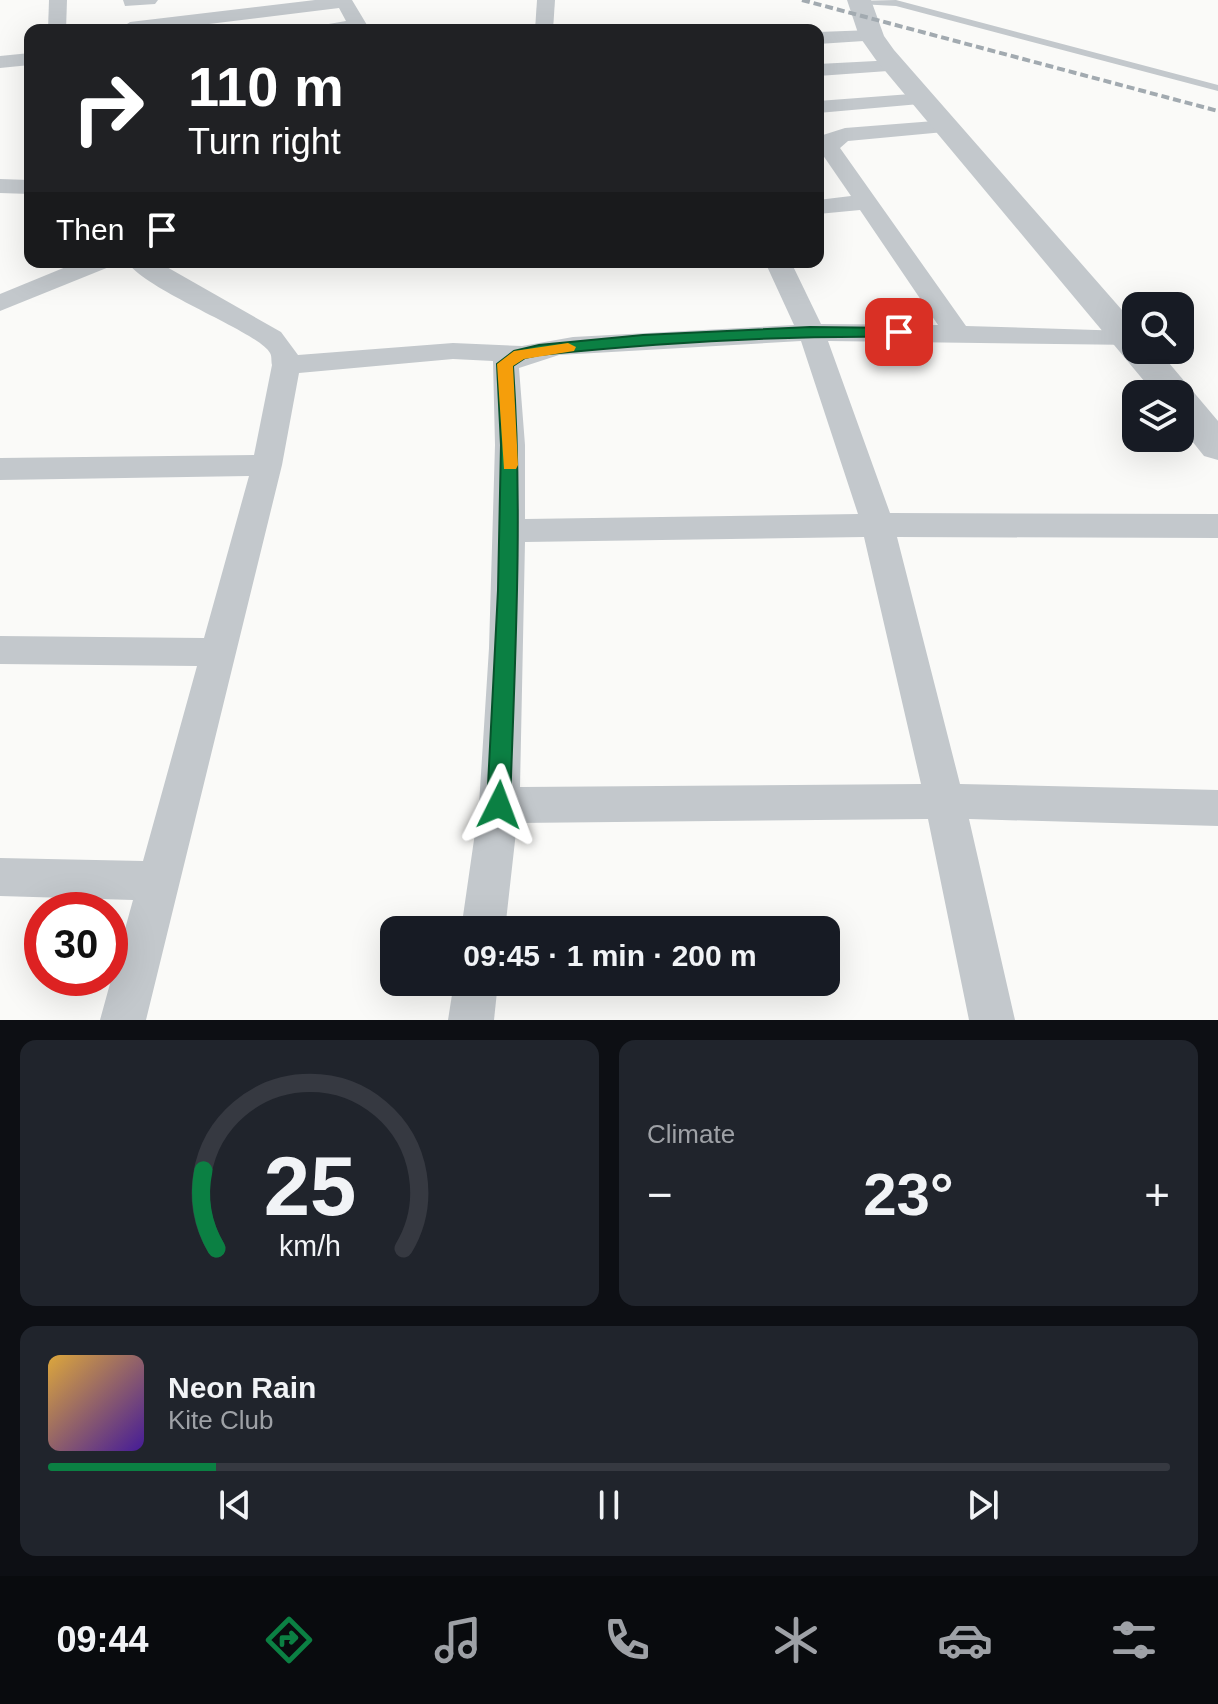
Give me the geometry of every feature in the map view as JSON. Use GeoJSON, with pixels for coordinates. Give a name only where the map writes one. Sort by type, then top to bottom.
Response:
{"type":"FeatureCollection","features":[{"type":"Feature","properties":{"kind":"street"},"geometry":{"type":"LineString","coordinates":[[57,24],[58,0]]}},
{"type":"Feature","properties":{"kind":"street"},"geometry":{"type":"LineString","coordinates":[[544,24],[546,0]]}},
{"type":"Feature","properties":{"kind":"street"},"geometry":{"type":"LineString","coordinates":[[859,0],[872,36],[895,66],[1122,332]]}},
{"type":"Feature","properties":{"kind":"street"},"geometry":{"type":"LineString","coordinates":[[165,24],[343,1],[357,24]]}},
{"type":"Feature","properties":{"kind":"street"},"geometry":{"type":"LineString","coordinates":[[824,38],[872,36]]}},
{"type":"Feature","properties":{"kind":"street"},"geometry":{"type":"LineString","coordinates":[[0,62],[24,60]]}},
{"type":"Feature","properties":{"kind":"street"},"geometry":{"type":"LineString","coordinates":[[824,70],[895,66]]}},
{"type":"Feature","properties":{"kind":"street"},"geometry":{"type":"LineString","coordinates":[[824,107],[924,99]]}},
{"type":"Feature","properties":{"kind":"street"},"geometry":{"type":"LineString","coordinates":[[947,126],[845,135],[831,140],[829,148],[957,333]]}},
{"type":"Feature","properties":{"kind":"street"},"geometry":{"type":"LineString","coordinates":[[0,169],[17,184]]}},
{"type":"Feature","properties":{"kind":"street"},"geometry":{"type":"LineString","coordinates":[[824,206],[865,202]]}},
{"type":"Feature","properties":{"kind":"street"},"geometry":{"type":"LineString","coordinates":[[0,303],[85,268]]}},
{"type":"Feature","properties":{"kind":"street"},"geometry":{"type":"LineString","coordinates":[[123,1020],[267,465],[286,365],[283,350],[271,338],[224,314],[150,268]]}},
{"type":"Feature","properties":{"kind":"street"},"geometry":{"type":"LineString","coordinates":[[781,268],[810,331],[879,525],[945,801],[992,1020]]}},
{"type":"Feature","properties":{"kind":"street"},"geometry":{"type":"LineString","coordinates":[[286,365],[453,351],[520,354],[643,340],[810,331],[957,333],[1122,345]]}},
{"type":"Feature","properties":{"kind":"street"},"geometry":{"type":"LineString","coordinates":[[485,916],[499,805],[509,531],[510,445],[503,377],[505,364],[520,354]]}},
{"type":"Feature","properties":{"kind":"street"},"geometry":{"type":"LineString","coordinates":[[1149,364],[1163,380]]}},
{"type":"Feature","properties":{"kind":"street"},"geometry":{"type":"LineString","coordinates":[[1194,418],[1218,447]]}},
{"type":"Feature","properties":{"kind":"street"},"geometry":{"type":"LineString","coordinates":[[0,469],[267,465]]}},
{"type":"Feature","properties":{"kind":"street"},"geometry":{"type":"LineString","coordinates":[[509,531],[879,525],[1218,526]]}},
{"type":"Feature","properties":{"kind":"street"},"geometry":{"type":"LineString","coordinates":[[0,650],[218,652]]}},
{"type":"Feature","properties":{"kind":"street"},"geometry":{"type":"LineString","coordinates":[[499,805],[945,801],[1218,808]]}},
{"type":"Feature","properties":{"kind":"street"},"geometry":{"type":"LineString","coordinates":[[0,877],[159,881]]}},
{"type":"Feature","properties":{"kind":"street"},"geometry":{"type":"LineString","coordinates":[[471,1020],[474,996]]}},
{"type":"Feature","properties":{"kind":"lane"},"geometry":{"type":"LineString","coordinates":[[859,0],[896,3],[1218,88]]}},
{"type":"Feature","properties":{"kind":"railway"},"geometry":{"type":"LineString","coordinates":[[802,0],[1218,111]]}},
{"type":"Feature","properties":{"kind":"slow traffic"},"geometry":{"type":"LineString","coordinates":[[510,465],[503,377],[505,364],[520,354],[568,347]]}},
{"type":"Feature","properties":{"kind":"route"},"geometry":{"type":"LineString","coordinates":[[499,805],[507,648],[510,445],[503,377],[505,364],[520,354],[539,350],[643,340],[810,331],[899,332]]}}]}
